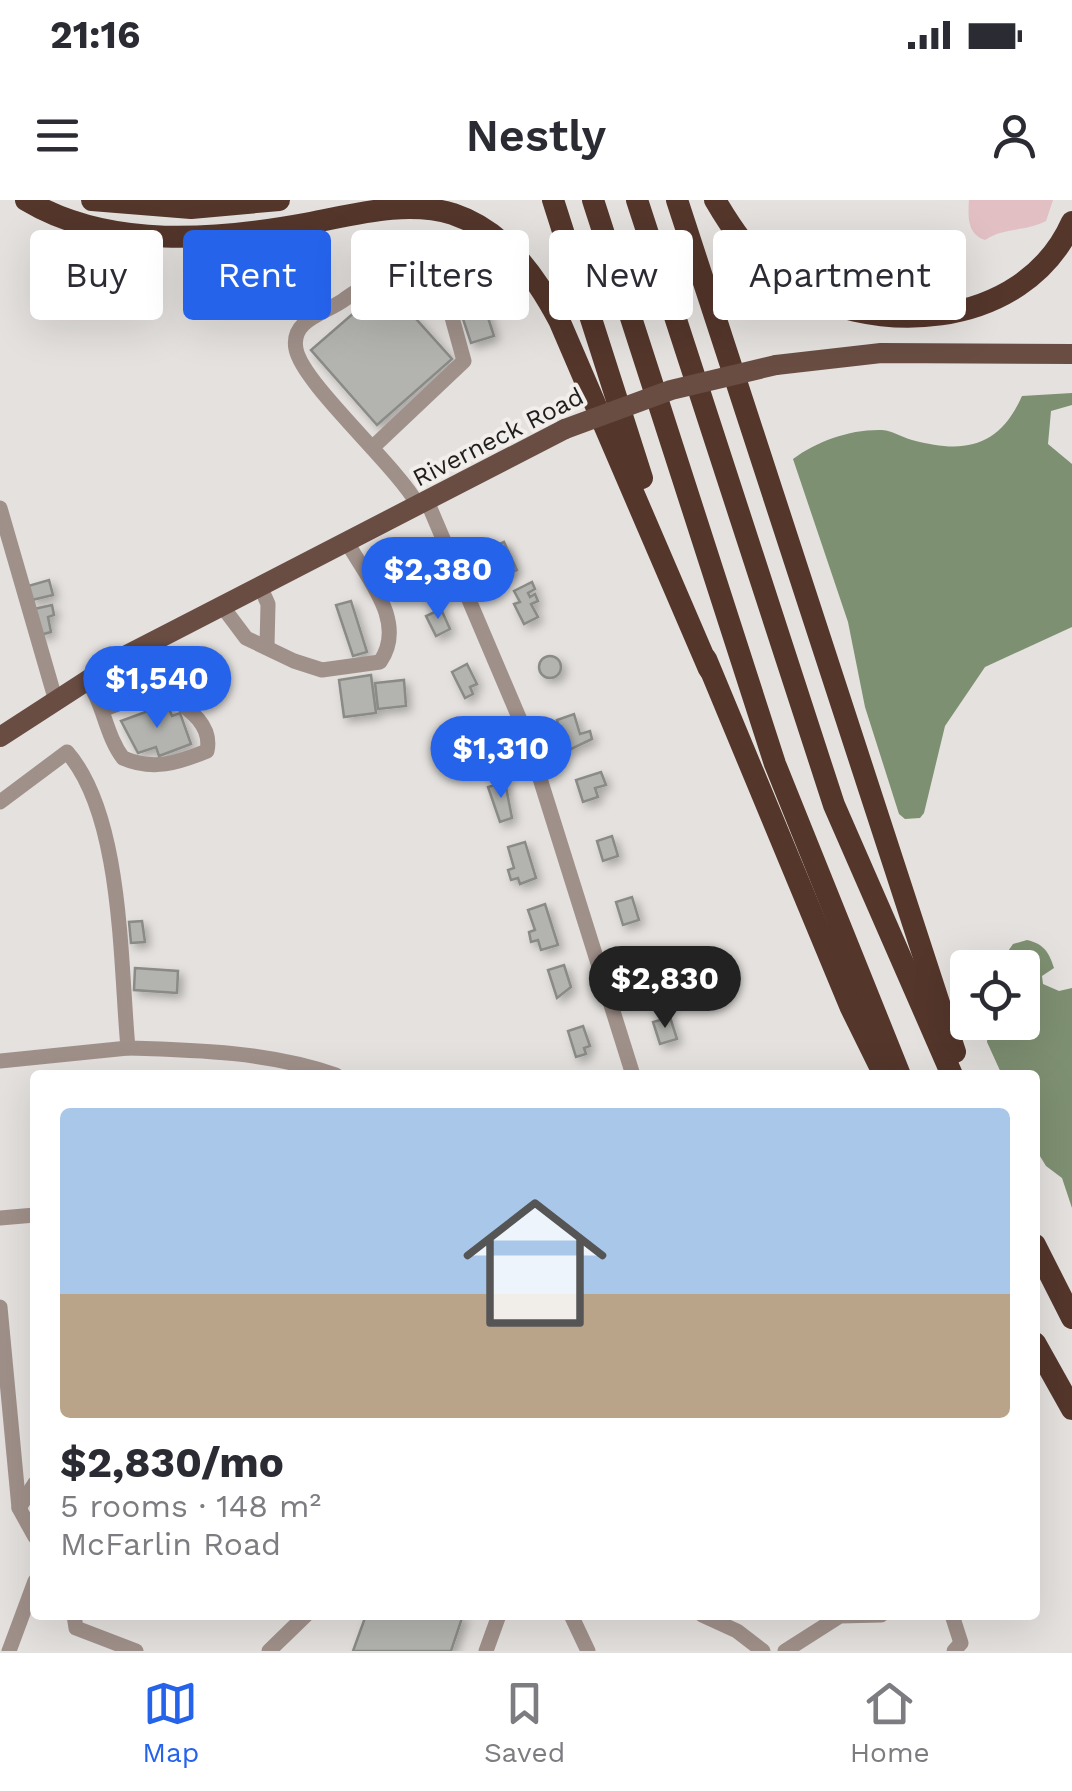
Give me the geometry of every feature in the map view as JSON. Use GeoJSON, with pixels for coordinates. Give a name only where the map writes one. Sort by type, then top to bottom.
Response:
{"type":"FeatureCollection","features":[{"type":"Feature","properties":{"kind":"highway"},"geometry":{"type":"LineString","coordinates":[[26,200],[55,216],[88,226],[164,236],[259,231],[410,208],[452,214],[491,234],[527,268],[559,320],[710,669],[850,1008],[881,1070]]}},
{"type":"Feature","properties":{"kind":"highway"},"geometry":{"type":"LineString","coordinates":[[92,200],[191,208],[279,200]]}},
{"type":"Feature","properties":{"kind":"highway"},"geometry":{"type":"LineString","coordinates":[[553,200],[710,669]]}},
{"type":"Feature","properties":{"kind":"highway"},"geometry":{"type":"LineString","coordinates":[[593,200],[775,764],[898,1070]]}},
{"type":"Feature","properties":{"kind":"highway"},"geometry":{"type":"LineString","coordinates":[[637,200],[834,805],[950,1070]]}},
{"type":"Feature","properties":{"kind":"highway"},"geometry":{"type":"LineString","coordinates":[[677,200],[960,1070]]}},
{"type":"Feature","properties":{"kind":"highway"},"geometry":{"type":"LineString","coordinates":[[715,200],[748,249],[788,283],[830,303],[900,315],[956,312],[1006,296],[1046,266],[1072,222]]}},
{"type":"Feature","properties":{"kind":"highway"},"geometry":{"type":"LineString","coordinates":[[1040,1255],[1072,1318]]}},
{"type":"Feature","properties":{"kind":"highway"},"geometry":{"type":"LineString","coordinates":[[1040,1352],[1072,1408]]}},
{"type":"Feature","properties":{"kind":"main road","name":"Riverneck Road"},"geometry":{"type":"LineString","coordinates":[[0,737],[54,698],[138,649],[565,429],[660,393],[776,365],[881,354],[1072,354]]}},
{"type":"Feature","properties":{"kind":"street"},"geometry":{"type":"LineString","coordinates":[[351,303],[302,326],[295,344],[302,364],[422,503],[469,592],[526,734],[631,1070]]}},
{"type":"Feature","properties":{"kind":"street"},"geometry":{"type":"LineString","coordinates":[[372,448],[464,361],[452,320]]}},
{"type":"Feature","properties":{"kind":"street"},"geometry":{"type":"LineString","coordinates":[[0,508],[6,556],[54,698]]}},
{"type":"Feature","properties":{"kind":"street"},"geometry":{"type":"LineString","coordinates":[[222,606],[246,638],[294,661],[322,670],[380,662],[391,638],[386,608],[347,542]]}},
{"type":"Feature","properties":{"kind":"street"},"geometry":{"type":"LineString","coordinates":[[260,586],[268,604],[267,646]]}},
{"type":"Feature","properties":{"kind":"street"},"geometry":{"type":"LineString","coordinates":[[86,679],[114,746],[123,758],[135,763],[176,764],[207,751],[207,734],[199,722],[153,682],[138,649]]}},
{"type":"Feature","properties":{"kind":"street"},"geometry":{"type":"LineString","coordinates":[[102,710],[161,688]]}},
{"type":"Feature","properties":{"kind":"street"},"geometry":{"type":"LineString","coordinates":[[0,802],[67,752],[80,767],[106,824],[128,1048]]}},
{"type":"Feature","properties":{"kind":"street"},"geometry":{"type":"LineString","coordinates":[[0,1061],[128,1048],[218,1051],[302,1063],[322,1070]]}},
{"type":"Feature","properties":{"kind":"street"},"geometry":{"type":"LineString","coordinates":[[0,1218],[30,1215]]}},
{"type":"Feature","properties":{"kind":"street"},"geometry":{"type":"LineString","coordinates":[[0,1307],[19,1508],[30,1528]]}},
{"type":"Feature","properties":{"kind":"street"},"geometry":{"type":"LineString","coordinates":[[19,1508],[30,1491]]}},
{"type":"Feature","properties":{"kind":"street"},"geometry":{"type":"LineString","coordinates":[[6,1646],[30,1592]]}},
{"type":"Feature","properties":{"kind":"street"},"geometry":{"type":"LineString","coordinates":[[75,1620],[76,1628],[136,1651]]}},
{"type":"Feature","properties":{"kind":"street"},"geometry":{"type":"LineString","coordinates":[[268,1651],[301,1620]]}},
{"type":"Feature","properties":{"kind":"street"},"geometry":{"type":"LineString","coordinates":[[486,1651],[497,1620]]}},
{"type":"Feature","properties":{"kind":"street"},"geometry":{"type":"LineString","coordinates":[[573,1620],[588,1651]]}},
{"type":"Feature","properties":{"kind":"street"},"geometry":{"type":"LineString","coordinates":[[713,1620],[737,1631],[763,1651]]}},
{"type":"Feature","properties":{"kind":"street"},"geometry":{"type":"LineString","coordinates":[[785,1651],[834,1620]]}},
{"type":"Feature","properties":{"kind":"street"},"geometry":{"type":"LineString","coordinates":[[954,1620],[961,1644],[954,1651]]}},
{"type":"Feature","properties":{"kind":"shaded area"},"geometry":{"type":"Polygon","coordinates":[[[969,200],[1053,200],[1046,221],[985,240],[972,229],[969,200]]]}},
{"type":"Feature","properties":{"kind":"shaded area"},"geometry":{"type":"Polygon","coordinates":[[[1072,393],[1072,405],[1051,411],[1048,444],[1072,464],[1072,627],[985,667],[945,726],[924,813],[920,818],[905,819],[899,814],[865,707],[848,622],[793,459],[835,437],[870,430],[931,444],[978,443],[1002,427],[1022,396],[1072,393]]]}},
{"type":"Feature","properties":{"kind":"shaded area"},"geometry":{"type":"Polygon","coordinates":[[[1027,940],[1042,946],[1054,968],[1042,976],[1043,984],[1059,991],[1072,988],[1072,1208],[1062,1178],[1040,1156],[1040,1070],[1000,1070],[987,1042],[1040,1040],[1040,950],[1009,950],[1013,944],[1027,940]]]}},
{"type":"Feature","properties":{"kind":"building"},"geometry":{"type":"Polygon","coordinates":[[[351,315],[351,320],[417,320],[452,359],[377,425],[311,350],[351,315]]]}},
{"type":"Feature","properties":{"kind":"building"},"geometry":{"type":"Polygon","coordinates":[[[463,320],[489,320],[494,336],[471,343],[463,320]]]}},
{"type":"Feature","properties":{"kind":"building"},"geometry":{"type":"Polygon","coordinates":[[[504,542],[517,570],[503,576],[493,547],[504,542]]]}},
{"type":"Feature","properties":{"kind":"building"},"geometry":{"type":"Polygon","coordinates":[[[49,580],[53,595],[32,600],[28,586],[49,580]]]}},
{"type":"Feature","properties":{"kind":"building"},"geometry":{"type":"Polygon","coordinates":[[[532,582],[535,589],[528,593],[530,597],[535,594],[538,601],[531,604],[538,617],[524,624],[514,604],[520,602],[514,591],[532,582]]]}},
{"type":"Feature","properties":{"kind":"building"},"geometry":{"type":"Polygon","coordinates":[[[351,601],[367,652],[353,656],[336,605],[351,601]]]}},
{"type":"Feature","properties":{"kind":"building"},"geometry":{"type":"Polygon","coordinates":[[[52,605],[54,615],[48,617],[51,632],[40,635],[34,609],[52,605]]]}},
{"type":"Feature","properties":{"kind":"building"},"geometry":{"type":"Polygon","coordinates":[[[441,609],[450,629],[436,636],[426,616],[441,609]]]}},
{"type":"Feature","properties":{"kind":"building"},"geometry":{"type":"Polygon","coordinates":[[[546,656],[554,656],[561,667],[554,678],[546,678],[539,671],[539,663],[546,656]]]}},
{"type":"Feature","properties":{"kind":"building"},"geometry":{"type":"Polygon","coordinates":[[[467,664],[477,684],[470,687],[473,694],[465,698],[452,672],[467,664]]]}},
{"type":"Feature","properties":{"kind":"building"},"geometry":{"type":"Polygon","coordinates":[[[371,675],[376,713],[344,717],[339,680],[371,675]]]}},
{"type":"Feature","properties":{"kind":"building"},"geometry":{"type":"Polygon","coordinates":[[[404,680],[406,706],[378,709],[375,683],[404,680]]]}},
{"type":"Feature","properties":{"kind":"building"},"geometry":{"type":"Polygon","coordinates":[[[167,704],[172,716],[180,713],[191,744],[159,756],[156,747],[138,753],[121,721],[167,704]]]}},
{"type":"Feature","properties":{"kind":"building"},"geometry":{"type":"Polygon","coordinates":[[[574,714],[580,734],[590,731],[592,739],[567,751],[557,720],[574,714]]]}},
{"type":"Feature","properties":{"kind":"building"},"geometry":{"type":"Polygon","coordinates":[[[486,721],[492,744],[476,749],[469,726],[486,721]]]}},
{"type":"Feature","properties":{"kind":"building"},"geometry":{"type":"Polygon","coordinates":[[[601,772],[606,785],[595,788],[598,797],[583,802],[576,780],[601,772]]]}},
{"type":"Feature","properties":{"kind":"building"},"geometry":{"type":"Polygon","coordinates":[[[505,782],[512,818],[500,822],[488,787],[505,782]]]}},
{"type":"Feature","properties":{"kind":"building"},"geometry":{"type":"Polygon","coordinates":[[[612,836],[618,856],[603,861],[597,841],[612,836]]]}},
{"type":"Feature","properties":{"kind":"building"},"geometry":{"type":"Polygon","coordinates":[[[525,842],[536,878],[520,884],[518,878],[511,880],[508,870],[514,868],[508,847],[525,842]]]}},
{"type":"Feature","properties":{"kind":"building"},"geometry":{"type":"Polygon","coordinates":[[[632,897],[639,920],[623,925],[616,902],[632,897]]]}},
{"type":"Feature","properties":{"kind":"building"},"geometry":{"type":"Polygon","coordinates":[[[545,904],[558,945],[541,950],[538,940],[531,942],[529,932],[535,930],[528,910],[545,904]]]}},
{"type":"Feature","properties":{"kind":"building"},"geometry":{"type":"Polygon","coordinates":[[[142,921],[145,942],[131,943],[129,922],[142,921]]]}},
{"type":"Feature","properties":{"kind":"building"},"geometry":{"type":"Polygon","coordinates":[[[651,959],[663,996],[648,1000],[636,963],[651,959]]]}},
{"type":"Feature","properties":{"kind":"building"},"geometry":{"type":"Polygon","coordinates":[[[564,965],[571,987],[557,998],[548,970],[564,965]]]}},
{"type":"Feature","properties":{"kind":"building"},"geometry":{"type":"Polygon","coordinates":[[[135,968],[178,971],[177,993],[134,990],[135,968]]]}},
{"type":"Feature","properties":{"kind":"building"},"geometry":{"type":"Polygon","coordinates":[[[670,1017],[677,1039],[660,1044],[653,1022],[670,1017]]]}},
{"type":"Feature","properties":{"kind":"building"},"geometry":{"type":"Polygon","coordinates":[[[583,1026],[590,1046],[584,1048],[586,1054],[576,1057],[568,1031],[583,1026]]]}},
{"type":"Feature","properties":{"kind":"building"},"geometry":{"type":"Polygon","coordinates":[[[364,1620],[461,1620],[451,1651],[353,1651],[364,1620]]]}}]}
